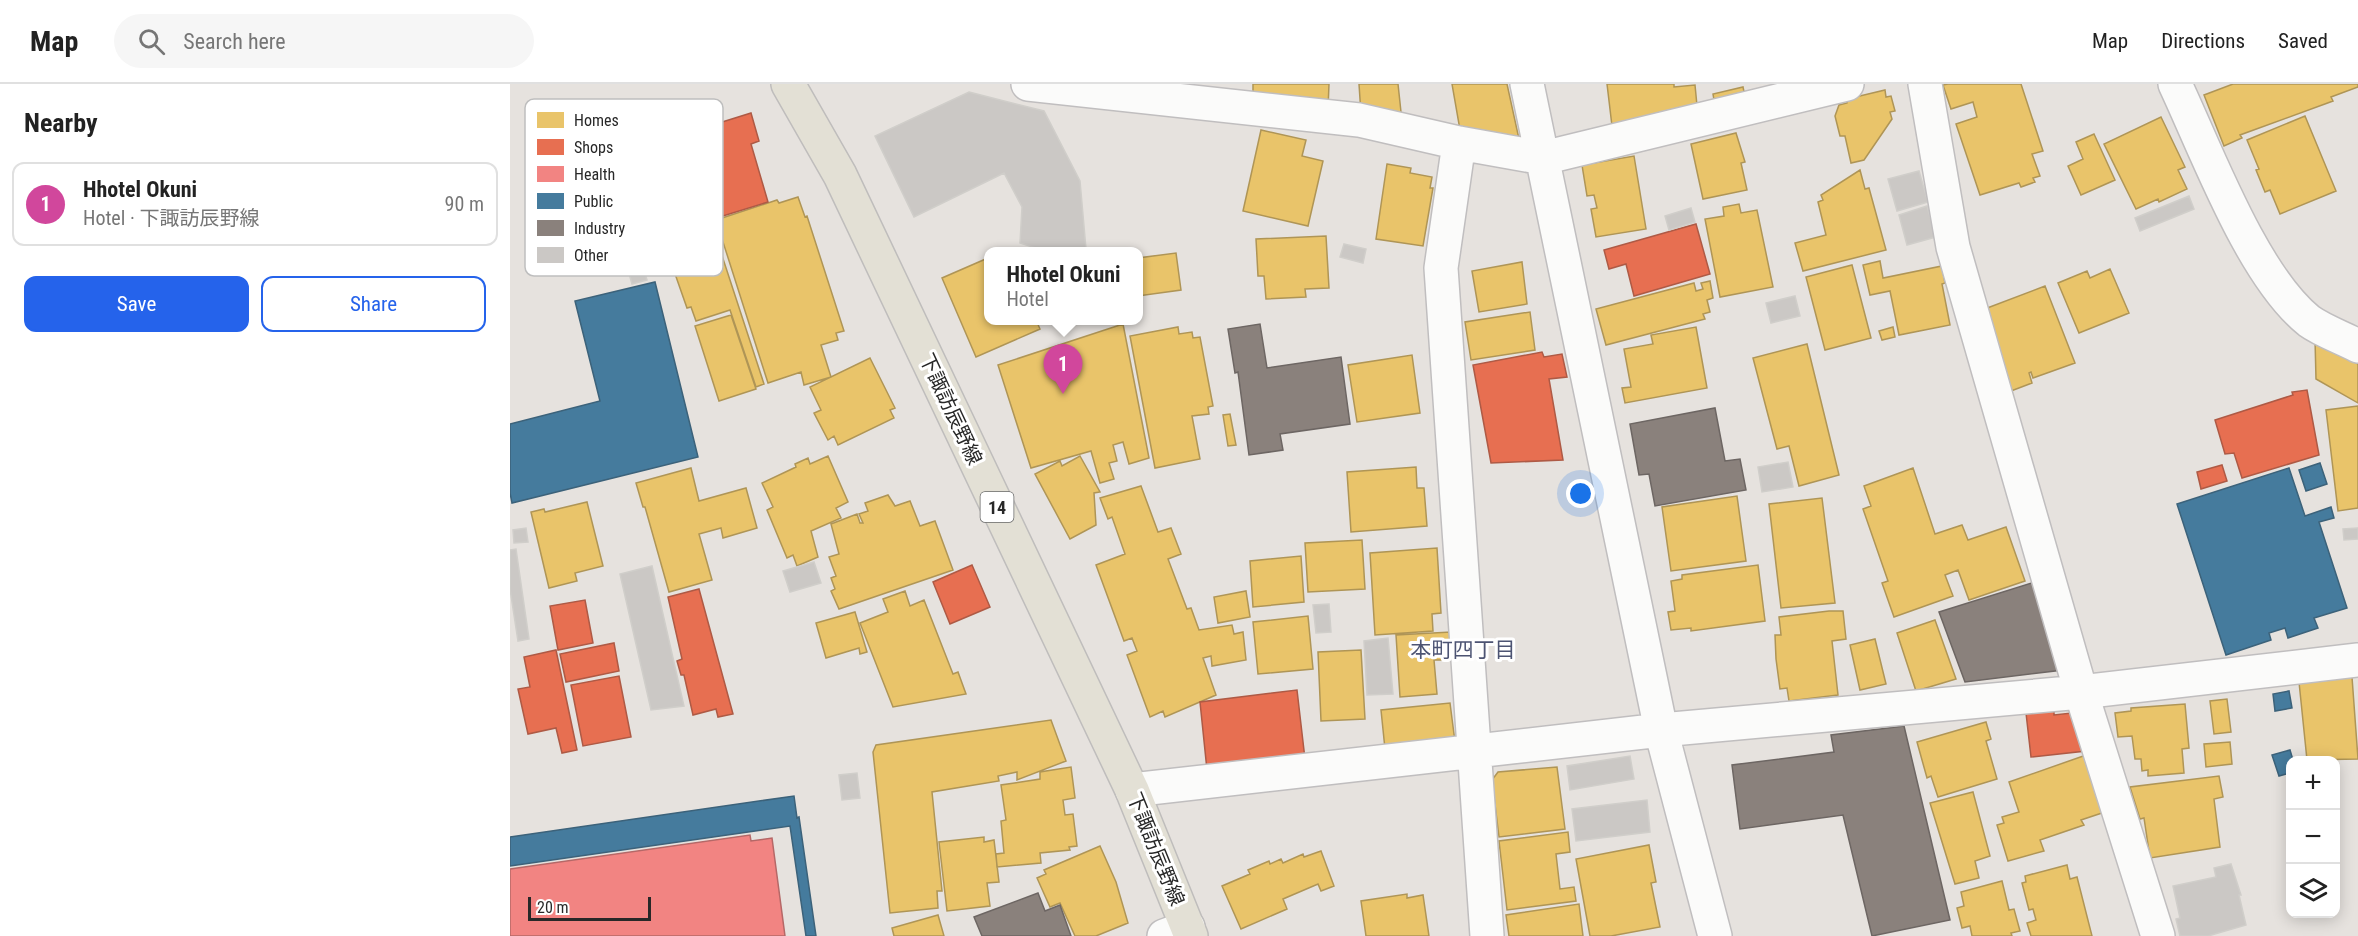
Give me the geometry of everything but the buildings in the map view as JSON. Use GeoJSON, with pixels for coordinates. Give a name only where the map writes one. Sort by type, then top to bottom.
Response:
{"type":"FeatureCollection","features":[{"type":"Feature","properties":{"kind":"main road","name":"下諏訪辰野線"},"geometry":{"type":"LineString","coordinates":[[788,84],[840,176],[1132,790],[1181,933]]}},
{"type":"Feature","properties":{"kind":"street"},"geometry":{"type":"LineString","coordinates":[[1028,84],[1359,120],[1459,143],[1543,158],[1847,84]]}},
{"type":"Feature","properties":{"kind":"street"},"geometry":{"type":"LineString","coordinates":[[1527,84],[1661,730],[1714,936]]}},
{"type":"Feature","properties":{"kind":"street"},"geometry":{"type":"LineString","coordinates":[[1925,84],[1953,247],[2081,692],[2158,936]]}},
{"type":"Feature","properties":{"kind":"street"},"geometry":{"type":"LineString","coordinates":[[2175,84],[2236,214],[2276,288],[2310,322],[2358,346]]}},
{"type":"Feature","properties":{"kind":"street"},"geometry":{"type":"LineString","coordinates":[[1459,143],[1441,268],[1487,936]]}},
{"type":"Feature","properties":{"kind":"street"},"geometry":{"type":"LineString","coordinates":[[1132,790],[1661,730],[2081,692],[2358,660]]}},
{"type":"Feature","properties":{"kind":"place","name":"Hhotel Okuni"},"geometry":{"type":"Point","coordinates":[1063,394]}},
{"type":"Feature","properties":{"kind":"district","name":"本町四丁目"},"geometry":{"type":"Point","coordinates":[1463,650]}}]}
